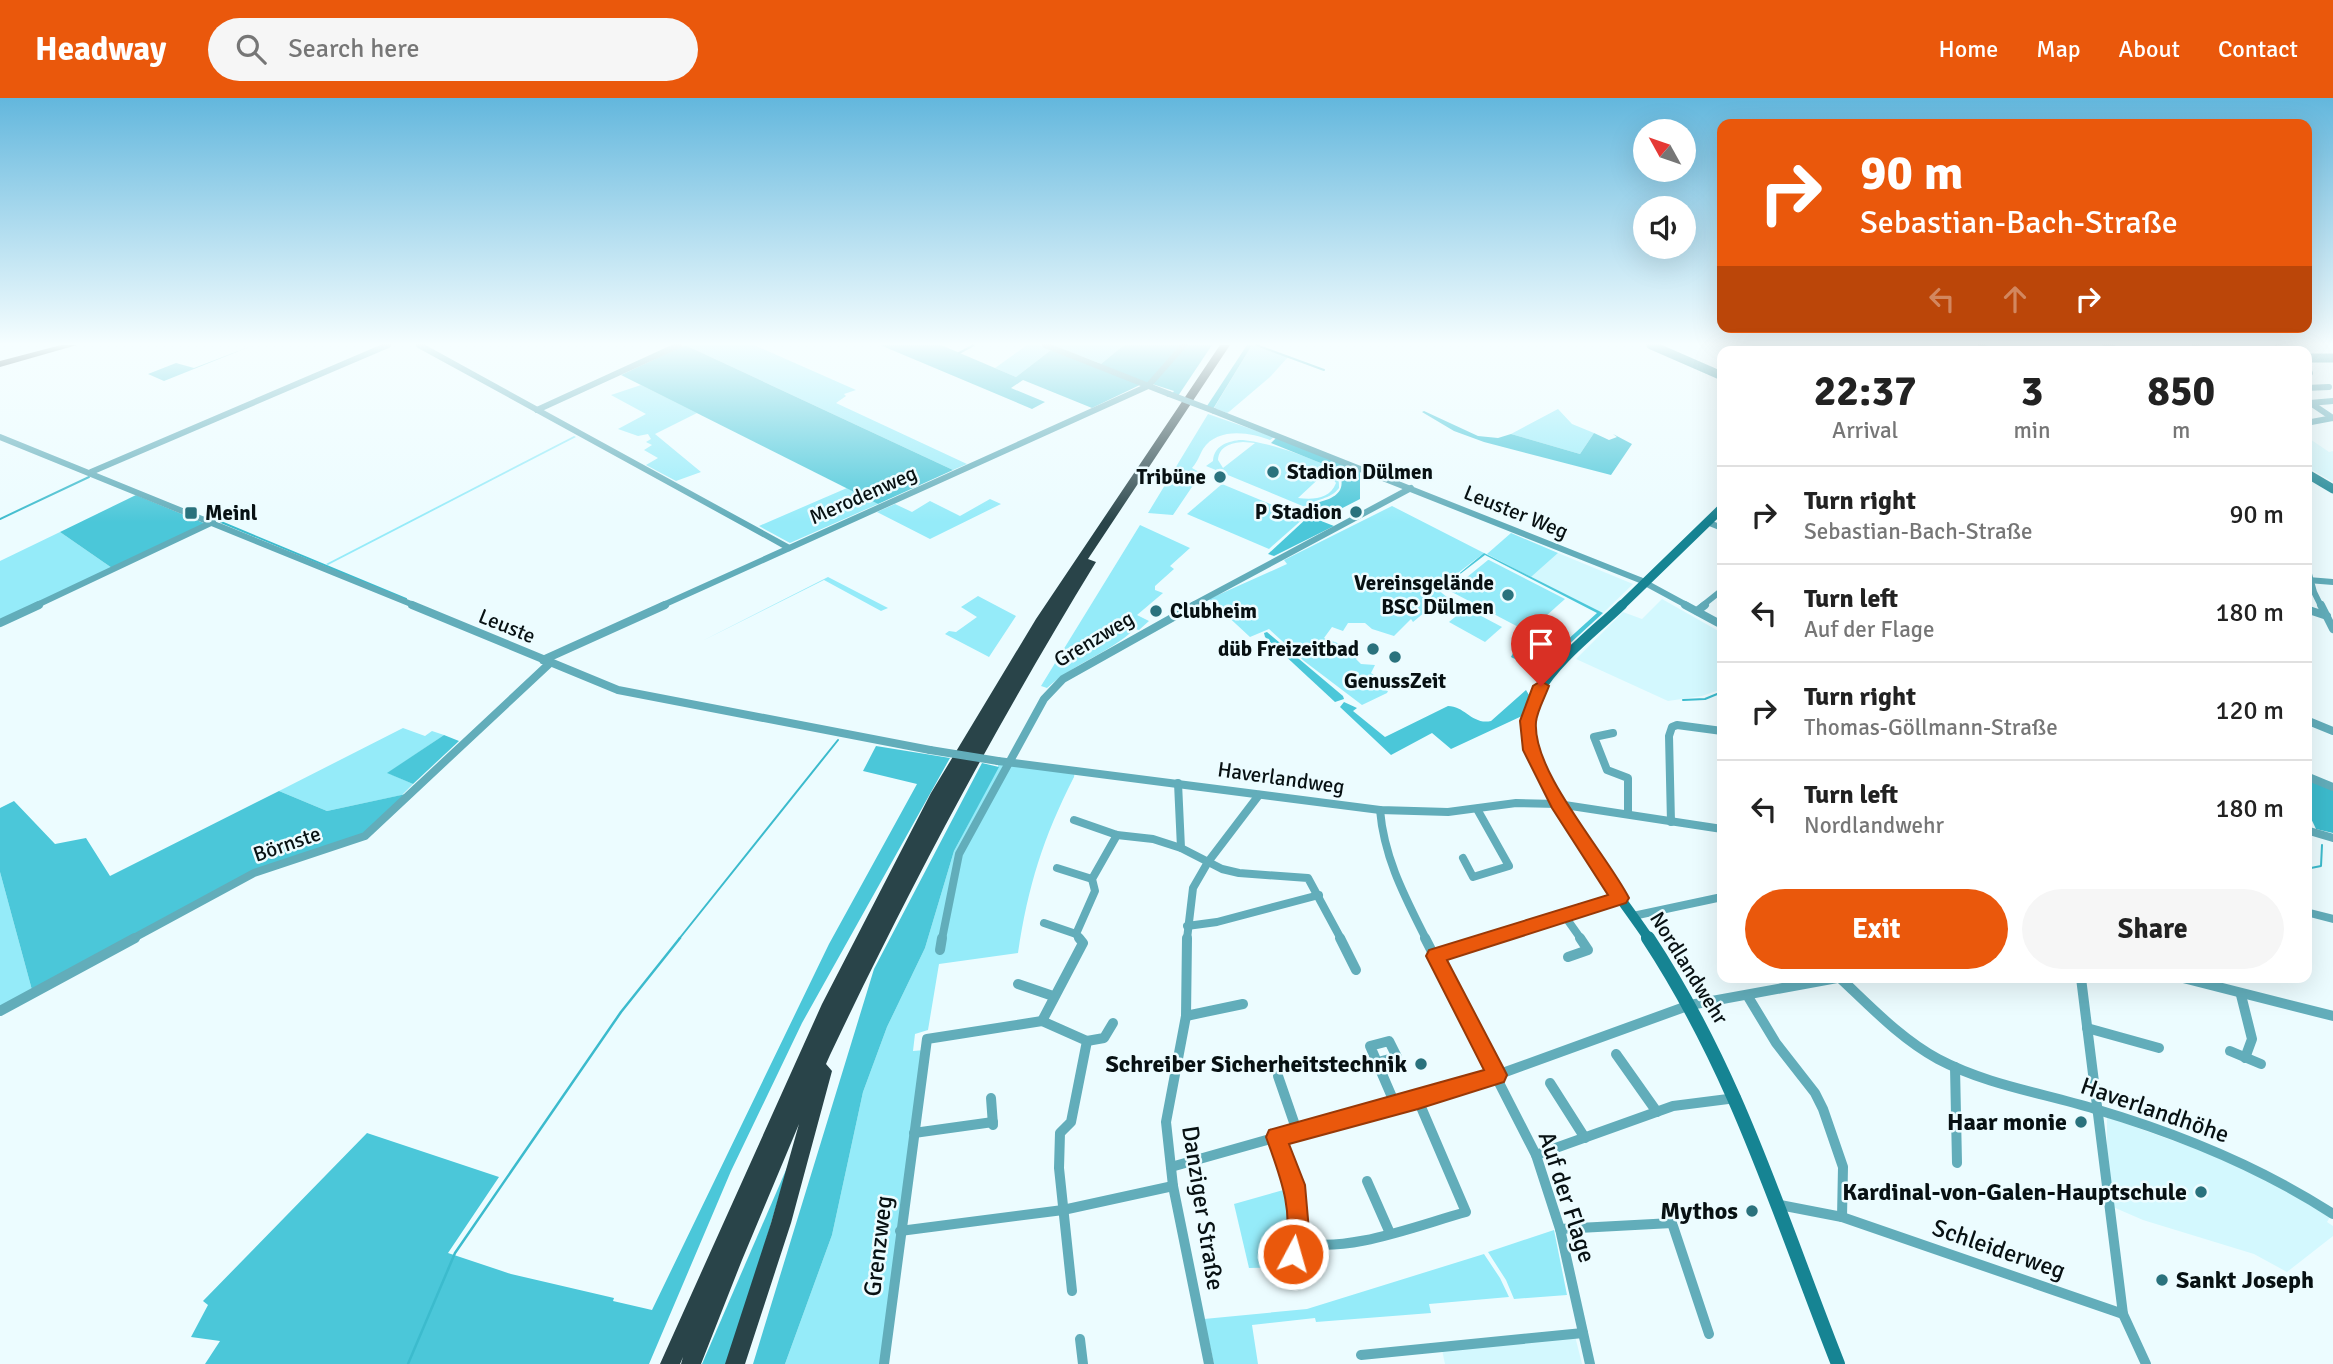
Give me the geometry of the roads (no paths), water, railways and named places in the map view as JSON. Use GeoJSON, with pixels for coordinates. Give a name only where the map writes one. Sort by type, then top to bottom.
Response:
{"type":"FeatureCollection","features":[{"type":"Feature","properties":{"kind":"highway"},"geometry":{"type":"LineString","coordinates":[[670,1364],[818,1027],[916,833],[986,709],[1042,618],[1185,404]]}},
{"type":"Feature","properties":{"kind":"highway"},"geometry":{"type":"LineString","coordinates":[[691,1364],[760,1193],[849,997],[931,830],[1017,679],[1195,404]]}},
{"type":"Feature","properties":{"kind":"highway"},"geometry":{"type":"LineString","coordinates":[[735,1364],[781,1223],[820,1079],[849,997]]}},
{"type":"Feature","properties":{"kind":"street"},"geometry":{"type":"LineString","coordinates":[[91,472],[250,404]]}},
{"type":"Feature","properties":{"kind":"street"},"geometry":{"type":"LineString","coordinates":[[526,404],[789,548]]}},
{"type":"Feature","properties":{"kind":"street"},"geometry":{"type":"LineString","coordinates":[[537,410],[550,404]]}},
{"type":"Feature","properties":{"kind":"street","name":"Merodenweg"},"geometry":{"type":"LineString","coordinates":[[546,661],[1108,404]]}},
{"type":"Feature","properties":{"kind":"street","name":"Leuster Weg"},"geometry":{"type":"LineString","coordinates":[[1196,404],[1644,582],[1717,622]]}},
{"type":"Feature","properties":{"kind":"street"},"geometry":{"type":"LineString","coordinates":[[2312,405],[2333,418]]}},
{"type":"Feature","properties":{"kind":"street"},"geometry":{"type":"LineString","coordinates":[[2312,422],[2333,418]]}},
{"type":"Feature","properties":{"kind":"street","name":"Leuste"},"geometry":{"type":"LineString","coordinates":[[0,437],[213,522],[546,661],[636,695],[930,750]]}},
{"type":"Feature","properties":{"kind":"street"},"geometry":{"type":"LineString","coordinates":[[2312,477],[2333,488]]}},
{"type":"Feature","properties":{"kind":"street","name":"Grenzweg"},"geometry":{"type":"LineString","coordinates":[[940,950],[959,854],[1003,762],[1044,699],[1063,679],[1204,597],[1411,488]]}},
{"type":"Feature","properties":{"kind":"street","name":"Nordlandwehr"},"geometry":{"type":"LineString","coordinates":[[1717,513],[1554,670],[1539,690],[1530,712],[1527,729],[1531,750],[1558,804],[1690,1005],[1736,1098],[1780,1205],[1838,1364]]}},
{"type":"Feature","properties":{"kind":"street"},"geometry":{"type":"LineString","coordinates":[[0,622],[213,522]]}},
{"type":"Feature","properties":{"kind":"street"},"geometry":{"type":"LineString","coordinates":[[1707,522],[1717,526]]}},
{"type":"Feature","properties":{"kind":"street"},"geometry":{"type":"LineString","coordinates":[[2312,580],[2333,582]]}},
{"type":"Feature","properties":{"kind":"street"},"geometry":{"type":"LineString","coordinates":[[2312,587],[2330,617],[2333,629]]}},
{"type":"Feature","properties":{"kind":"street"},"geometry":{"type":"LineString","coordinates":[[1697,611],[1717,594]]}},
{"type":"Feature","properties":{"kind":"street"},"geometry":{"type":"LineString","coordinates":[[2312,611],[2330,617]]}},
{"type":"Feature","properties":{"kind":"street","name":"Börnste"},"geometry":{"type":"LineString","coordinates":[[0,1011],[254,873],[365,836],[546,661]]}},
{"type":"Feature","properties":{"kind":"street"},"geometry":{"type":"LineString","coordinates":[[2312,722],[2333,731]]}},
{"type":"Feature","properties":{"kind":"street"},"geometry":{"type":"LineString","coordinates":[[1671,822],[1669,736],[1672,727],[1676,725],[1717,730]]}},
{"type":"Feature","properties":{"kind":"street"},"geometry":{"type":"LineString","coordinates":[[1612,733],[1594,737],[1607,770],[1628,778],[1628,814]]}},
{"type":"Feature","properties":{"kind":"street","name":"Haverlandweg"},"geometry":{"type":"LineString","coordinates":[[930,750],[1003,762],[1380,810],[1429,812],[1516,803],[1558,804],[1717,828]]}},
{"type":"Feature","properties":{"kind":"street"},"geometry":{"type":"LineString","coordinates":[[2312,778],[2333,787]]}},
{"type":"Feature","properties":{"kind":"street"},"geometry":{"type":"LineString","coordinates":[[1178,783],[1181,848]]}},
{"type":"Feature","properties":{"kind":"street","name":"Danziger Straße"},"geometry":{"type":"LineString","coordinates":[[1209,1364],[1173,1186],[1166,1122],[1186,1016],[1187,926],[1193,888],[1208,862],[1259,795]]}},
{"type":"Feature","properties":{"kind":"street"},"geometry":{"type":"LineString","coordinates":[[1463,858],[1473,877],[1509,866],[1477,809]]}},
{"type":"Feature","properties":{"kind":"street","name":"Auf der Flage"},"geometry":{"type":"LineString","coordinates":[[1380,810],[1382,836],[1389,862],[1536,1154],[1560,1229],[1590,1364]]}},
{"type":"Feature","properties":{"kind":"street"},"geometry":{"type":"LineString","coordinates":[[1073,820],[1117,835],[1153,839],[1239,873],[1308,878],[1356,970]]}},
{"type":"Feature","properties":{"kind":"street"},"geometry":{"type":"LineString","coordinates":[[2312,832],[2333,838]]}},
{"type":"Feature","properties":{"kind":"street"},"geometry":{"type":"LineString","coordinates":[[1076,934],[1095,891],[1091,879],[1117,835]]}},
{"type":"Feature","properties":{"kind":"street"},"geometry":{"type":"LineString","coordinates":[[1057,868],[1091,879]]}},
{"type":"Feature","properties":{"kind":"street"},"geometry":{"type":"LineString","coordinates":[[1187,926],[1217,922],[1319,895]]}},
{"type":"Feature","properties":{"kind":"street"},"geometry":{"type":"LineString","coordinates":[[1435,956],[1620,898]]}},
{"type":"Feature","properties":{"kind":"street"},"geometry":{"type":"LineString","coordinates":[[1633,916],[1717,898]]}},
{"type":"Feature","properties":{"kind":"street"},"geometry":{"type":"LineString","coordinates":[[2312,914],[2333,919]]}},
{"type":"Feature","properties":{"kind":"street"},"geometry":{"type":"LineString","coordinates":[[1564,915],[1588,950],[1568,957]]}},
{"type":"Feature","properties":{"kind":"street"},"geometry":{"type":"LineString","coordinates":[[1044,923],[1076,934],[1083,943],[1042,1021],[1087,1041],[1104,1038],[1113,1023]]}},
{"type":"Feature","properties":{"kind":"street"},"geometry":{"type":"LineString","coordinates":[[1171,1167],[1395,1104],[1418,1100],[1497,1075],[1690,1005],[1812,983]]}},
{"type":"Feature","properties":{"kind":"street","name":"Haverlandhöhe"},"geometry":{"type":"LineString","coordinates":[[1844,983],[1901,1035],[1955,1067],[2168,1132],[2281,1182],[2333,1214]]}},
{"type":"Feature","properties":{"kind":"street"},"geometry":{"type":"LineString","coordinates":[[2082,983],[2123,1314],[2146,1364]]}},
{"type":"Feature","properties":{"kind":"street"},"geometry":{"type":"LineString","coordinates":[[2200,983],[2333,1016]]}},
{"type":"Feature","properties":{"kind":"street"},"geometry":{"type":"LineString","coordinates":[[1018,984],[1053,996]]}},
{"type":"Feature","properties":{"kind":"street"},"geometry":{"type":"LineString","coordinates":[[1747,995],[1776,1043],[1815,1093],[1825,1115],[1843,1167],[1842,1217]]}},
{"type":"Feature","properties":{"kind":"street"},"geometry":{"type":"LineString","coordinates":[[2241,995],[2252,1039],[2245,1058]]}},
{"type":"Feature","properties":{"kind":"street"},"geometry":{"type":"LineString","coordinates":[[1186,1016],[1243,1004]]}},
{"type":"Feature","properties":{"kind":"street","name":"Grenzweg"},"geometry":{"type":"LineString","coordinates":[[884,1364],[927,1038],[1042,1021]]}},
{"type":"Feature","properties":{"kind":"street"},"geometry":{"type":"LineString","coordinates":[[2087,1028],[2159,1048]]}},
{"type":"Feature","properties":{"kind":"street"},"geometry":{"type":"LineString","coordinates":[[1072,1291],[1059,1168],[1060,1133],[1071,1122],[1087,1041]]}},
{"type":"Feature","properties":{"kind":"street"},"geometry":{"type":"LineString","coordinates":[[2230,1051],[2261,1064]]}},
{"type":"Feature","properties":{"kind":"street"},"geometry":{"type":"LineString","coordinates":[[1616,1054],[1657,1112]]}},
{"type":"Feature","properties":{"kind":"street"},"geometry":{"type":"LineString","coordinates":[[1378,1062],[1395,1104]]}},
{"type":"Feature","properties":{"kind":"street"},"geometry":{"type":"LineString","coordinates":[[1955,1067],[1957,1163]]}},
{"type":"Feature","properties":{"kind":"street"},"geometry":{"type":"LineString","coordinates":[[1278,1076],[1297,1131]]}},
{"type":"Feature","properties":{"kind":"street"},"geometry":{"type":"LineString","coordinates":[[1550,1083],[1586,1138]]}},
{"type":"Feature","properties":{"kind":"street"},"geometry":{"type":"LineString","coordinates":[[914,1133],[993,1124],[991,1098]]}},
{"type":"Feature","properties":{"kind":"street"},"geometry":{"type":"LineString","coordinates":[[1536,1154],[1673,1106],[1736,1098]]}},
{"type":"Feature","properties":{"kind":"street"},"geometry":{"type":"LineString","coordinates":[[1299,1242],[1307,1246],[1317,1246],[1358,1241],[1466,1212],[1418,1100]]}},
{"type":"Feature","properties":{"kind":"street"},"geometry":{"type":"LineString","coordinates":[[1276,1137],[1294,1185],[1299,1242],[1293,1254],[1298,1286]]}},
{"type":"Feature","properties":{"kind":"street"},"geometry":{"type":"LineString","coordinates":[[1367,1181],[1389,1231]]}},
{"type":"Feature","properties":{"kind":"street"},"geometry":{"type":"LineString","coordinates":[[900,1231],[1063,1210],[1173,1186]]}},
{"type":"Feature","properties":{"kind":"street","name":"Schleiderweg"},"geometry":{"type":"LineString","coordinates":[[1780,1205],[1842,1217],[2123,1314]]}},
{"type":"Feature","properties":{"kind":"street"},"geometry":{"type":"LineString","coordinates":[[1560,1229],[1672,1223],[1709,1334]]}},
{"type":"Feature","properties":{"kind":"street"},"geometry":{"type":"LineString","coordinates":[[1361,1355],[1583,1333]]}},
{"type":"Feature","properties":{"kind":"street"},"geometry":{"type":"LineString","coordinates":[[1080,1339],[1083,1364]]}},
{"type":"Feature","properties":{"kind":"waterway"},"geometry":{"type":"LineString","coordinates":[[0,519],[89,477]]}},
{"type":"Feature","properties":{"kind":"waterway"},"geometry":{"type":"LineString","coordinates":[[221,522],[406,599]]}},
{"type":"Feature","properties":{"kind":"waterway"},"geometry":{"type":"LineString","coordinates":[[1683,700],[1705,699],[1717,694]]}},
{"type":"Feature","properties":{"kind":"waterway"},"geometry":{"type":"LineString","coordinates":[[679,939],[838,740]]}},
{"type":"Feature","properties":{"kind":"waterway"},"geometry":{"type":"LineString","coordinates":[[2312,868],[2321,866],[2322,845]]}},
{"type":"Feature","properties":{"kind":"waterway"},"geometry":{"type":"LineString","coordinates":[[408,1364],[455,1253],[621,1012],[680,938]]}},
{"type":"Feature","properties":{"kind":"place","name":"Stadion Dülmen"},"geometry":{"type":"Point","coordinates":[1273,472]}},
{"type":"Feature","properties":{"kind":"place","name":"Tribüne"},"geometry":{"type":"Point","coordinates":[1220,477]}},
{"type":"Feature","properties":{"kind":"place","name":"P Stadion"},"geometry":{"type":"Point","coordinates":[1356,512]}},
{"type":"Feature","properties":{"kind":"place","name":"Meinl"},"geometry":{"type":"Point","coordinates":[191,513]}},
{"type":"Feature","properties":{"kind":"place","name":"Vereinsgelände BSC Dülmen"},"geometry":{"type":"Point","coordinates":[1508,595]}},
{"type":"Feature","properties":{"kind":"place","name":"Clubheim"},"geometry":{"type":"Point","coordinates":[1156,611]}},
{"type":"Feature","properties":{"kind":"place","name":"düb Freizeitbad"},"geometry":{"type":"Point","coordinates":[1373,649]}},
{"type":"Feature","properties":{"kind":"place","name":"GenussZeit"},"geometry":{"type":"Point","coordinates":[1395,657]}},
{"type":"Feature","properties":{"kind":"place","name":"Schreiber Sicherheitstechnik"},"geometry":{"type":"Point","coordinates":[1421,1064]}},
{"type":"Feature","properties":{"kind":"place","name":"Haar monie"},"geometry":{"type":"Point","coordinates":[2081,1122]}},
{"type":"Feature","properties":{"kind":"place","name":"Kardinal-von-Galen-Hauptschule"},"geometry":{"type":"Point","coordinates":[2201,1192]}},
{"type":"Feature","properties":{"kind":"place","name":"Mythos"},"geometry":{"type":"Point","coordinates":[1752,1211]}},
{"type":"Feature","properties":{"kind":"place","name":"Sankt Joseph"},"geometry":{"type":"Point","coordinates":[2162,1280]}}]}
